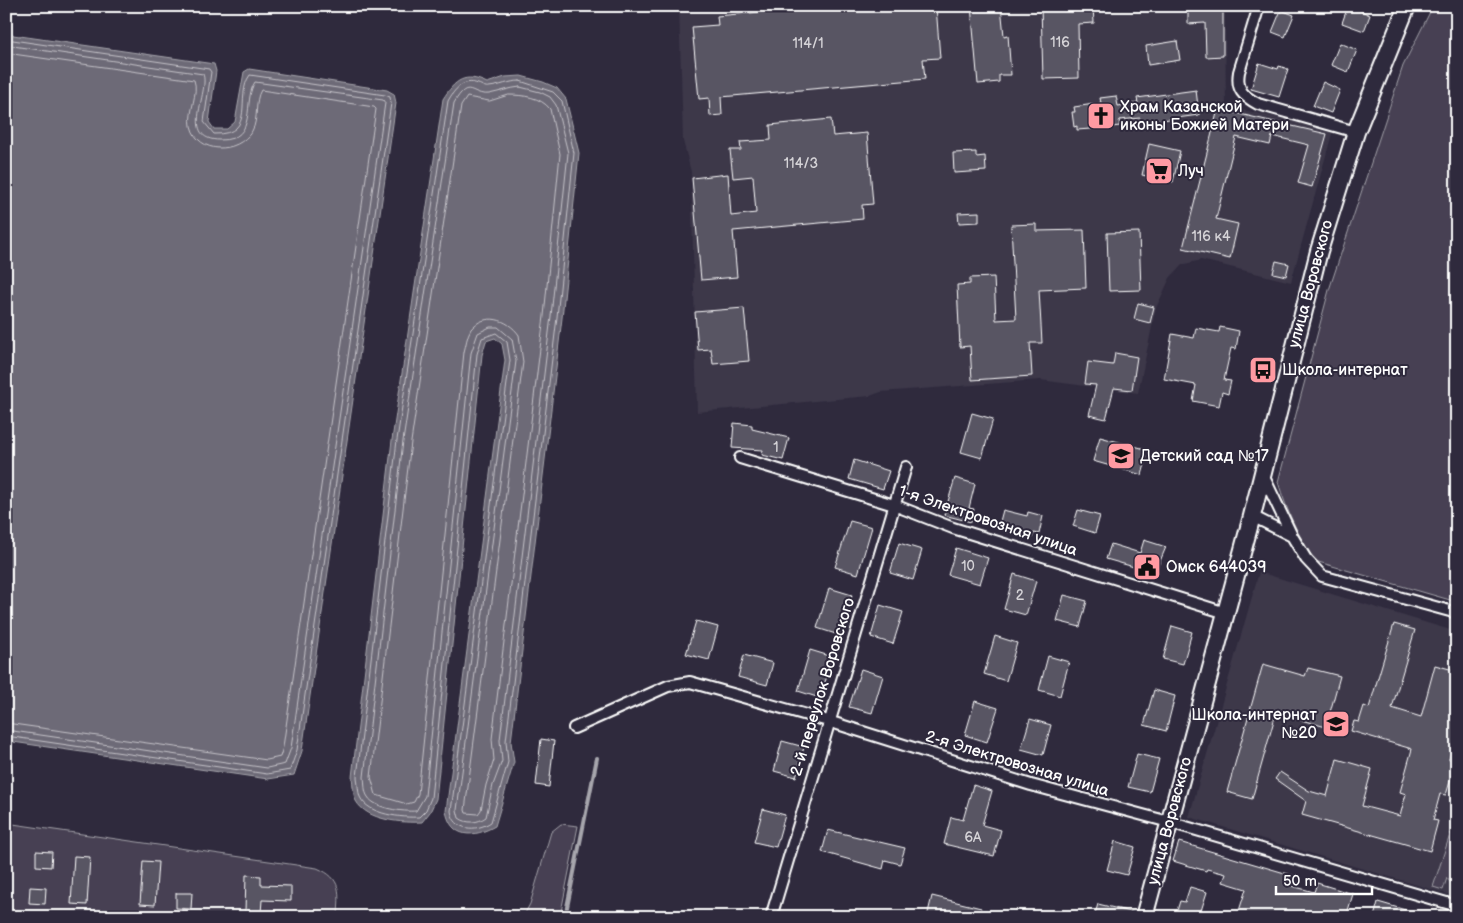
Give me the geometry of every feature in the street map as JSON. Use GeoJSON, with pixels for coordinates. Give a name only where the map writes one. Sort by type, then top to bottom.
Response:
{"type":"FeatureCollection","features":[{"type":"Feature","properties":{"kind":"main road","name":"улица Воровского"},"geometry":{"type":"LineString","coordinates":[[1144,917],[1263,475],[1319,251],[1356,132],[1406,6]]}},
{"type":"Feature","properties":{"kind":"street"},"geometry":{"type":"LineString","coordinates":[[1259,6],[1237,83],[1239,90],[1245,98],[1258,104],[1356,132]]}},
{"type":"Feature","properties":{"kind":"street","name":"1-я Электровозная улица"},"geometry":{"type":"LineString","coordinates":[[740,458],[894,505],[953,528],[1226,613]]}},
{"type":"Feature","properties":{"kind":"street","name":"2-й переулок Воровского"},"geometry":{"type":"LineString","coordinates":[[771,917],[827,733],[828,721],[906,467]]}},
{"type":"Feature","properties":{"kind":"street"},"geometry":{"type":"LineString","coordinates":[[1263,475],[1292,536],[1306,559],[1322,576],[1457,613]]}},
{"type":"Feature","properties":{"kind":"street"},"geometry":{"type":"LineString","coordinates":[[1252,516],[1292,536]]}},
{"type":"Feature","properties":{"kind":"street","name":"2-я Электровозная улица"},"geometry":{"type":"LineString","coordinates":[[574,728],[680,682],[704,685],[828,721],[1014,780],[1169,822],[1457,906]]}},
{"type":"Feature","properties":{"kind":"shaded area"},"geometry":{"type":"Polygon","coordinates":[[[679,6],[1225,6],[1226,106],[1333,130],[1291,282],[1201,260],[1182,265],[1170,278],[1156,308],[1138,393],[1040,380],[881,392],[870,396],[697,412],[691,172],[683,141],[679,6]]]}},
{"type":"Feature","properties":{"kind":"shaded area"},"geometry":{"type":"Polygon","coordinates":[[[1433,6],[1457,6],[1457,602],[1315,561],[1294,523],[1278,482],[1329,290],[1403,66],[1433,6]]]}},
{"type":"Feature","properties":{"kind":"shaded area","name":"Школа-интернат №20"},"geometry":{"type":"Polygon","coordinates":[[[1259,572],[1457,632],[1457,897],[1189,817],[1259,572]]]}},
{"type":"Feature","properties":{"kind":"shaded area"},"geometry":{"type":"Polygon","coordinates":[[[1457,813],[1457,891],[1447,878],[1443,890],[1433,887],[1457,813]]]}},
{"type":"Feature","properties":{"kind":"shaded area"},"geometry":{"type":"Polygon","coordinates":[[[6,823],[317,868],[331,877],[338,887],[338,917],[6,917],[6,823]]]}},
{"type":"Feature","properties":{"kind":"shaded area"},"geometry":{"type":"Polygon","coordinates":[[[561,824],[578,826],[560,917],[523,917],[530,904],[551,832],[561,824]]]}},
{"type":"Feature","properties":{"kind":"water"},"geometry":{"type":"Polygon","coordinates":[[[6,34],[214,64],[216,71],[209,122],[214,129],[227,129],[235,122],[244,72],[249,69],[387,90],[394,94],[396,103],[302,751],[294,775],[268,779],[6,741],[6,34]]]}},
{"type":"Feature","properties":{"kind":"water"},"geometry":{"type":"Polygon","coordinates":[[[521,76],[557,88],[566,99],[579,153],[562,318],[511,742],[514,762],[495,826],[479,833],[464,834],[453,827],[446,811],[505,360],[502,344],[495,338],[486,341],[482,355],[436,799],[430,812],[422,822],[396,821],[377,817],[361,808],[356,801],[352,777],[392,440],[443,99],[456,83],[467,78],[487,83],[505,77],[521,76]]]}},
{"type":"Feature","properties":{"kind":"building"},"geometry":{"type":"Polygon","coordinates":[[[824,6],[936,6],[940,58],[923,59],[925,79],[721,97],[722,115],[710,116],[709,98],[699,99],[692,27],[718,25],[717,16],[824,6]]]}},
{"type":"Feature","properties":{"kind":"building"},"geometry":{"type":"Polygon","coordinates":[[[971,6],[1001,6],[1004,36],[1008,35],[1011,75],[999,75],[999,82],[978,84],[971,6]]]}},
{"type":"Feature","properties":{"kind":"building"},"geometry":{"type":"Polygon","coordinates":[[[1041,6],[1093,6],[1094,23],[1078,24],[1079,78],[1043,79],[1041,6]]]}},
{"type":"Feature","properties":{"kind":"building"},"geometry":{"type":"Polygon","coordinates":[[[1188,6],[1223,6],[1223,56],[1206,57],[1205,23],[1188,24],[1188,6]]]}},
{"type":"Feature","properties":{"kind":"building"},"geometry":{"type":"Polygon","coordinates":[[[1348,6],[1361,6],[1359,10],[1370,15],[1364,31],[1342,23],[1348,6]]]}},
{"type":"Feature","properties":{"kind":"building"},"geometry":{"type":"Polygon","coordinates":[[[1281,10],[1294,15],[1285,37],[1272,32],[1281,10]]]}},
{"type":"Feature","properties":{"kind":"building"},"geometry":{"type":"Polygon","coordinates":[[[1177,41],[1180,60],[1148,65],[1146,46],[1177,41]]]}},
{"type":"Feature","properties":{"kind":"building"},"geometry":{"type":"Polygon","coordinates":[[[1340,43],[1357,50],[1348,72],[1331,65],[1340,43]]]}},
{"type":"Feature","properties":{"kind":"building"},"geometry":{"type":"Polygon","coordinates":[[[1259,63],[1278,69],[1279,66],[1288,69],[1279,97],[1251,89],[1259,63]]]}},
{"type":"Feature","properties":{"kind":"building"},"geometry":{"type":"Polygon","coordinates":[[[1323,82],[1340,90],[1331,113],[1313,106],[1323,82]]]}},
{"type":"Feature","properties":{"kind":"building"},"geometry":{"type":"Polygon","coordinates":[[[1196,90],[1199,115],[1140,123],[1140,118],[1119,120],[1120,126],[1104,128],[1077,130],[1077,126],[1074,127],[1072,112],[1075,112],[1074,107],[1101,103],[1100,98],[1116,96],[1118,106],[1138,103],[1137,98],[1196,90]]]}},
{"type":"Feature","properties":{"kind":"building"},"geometry":{"type":"Polygon","coordinates":[[[1218,109],[1327,134],[1312,187],[1298,183],[1309,145],[1272,136],[1270,145],[1236,137],[1216,219],[1238,224],[1230,259],[1183,248],[1218,109]]]}},
{"type":"Feature","properties":{"kind":"building"},"geometry":{"type":"Polygon","coordinates":[[[831,119],[833,136],[867,133],[873,204],[862,205],[863,219],[733,231],[737,277],[701,280],[692,178],[728,174],[731,216],[756,213],[753,176],[733,178],[730,150],[741,150],[740,142],[771,140],[770,125],[831,119]]]}},
{"type":"Feature","properties":{"kind":"building"},"geometry":{"type":"Polygon","coordinates":[[[1149,144],[1180,151],[1173,182],[1142,175],[1149,144]]]}},
{"type":"Feature","properties":{"kind":"building"},"geometry":{"type":"Polygon","coordinates":[[[976,152],[976,157],[985,156],[986,171],[954,173],[953,153],[976,152]]]}},
{"type":"Feature","properties":{"kind":"building"},"geometry":{"type":"Polygon","coordinates":[[[979,212],[979,222],[959,223],[958,213],[979,212]]]}},
{"type":"Feature","properties":{"kind":"building"},"geometry":{"type":"Polygon","coordinates":[[[1036,224],[1036,231],[1084,230],[1086,288],[1039,290],[1042,343],[1030,343],[1032,376],[972,380],[970,346],[960,347],[957,285],[970,284],[970,278],[994,277],[996,320],[1016,319],[1011,225],[1036,224]]]}},
{"type":"Feature","properties":{"kind":"building"},"geometry":{"type":"Polygon","coordinates":[[[1139,232],[1141,290],[1109,291],[1107,233],[1139,232]]]}},
{"type":"Feature","properties":{"kind":"building"},"geometry":{"type":"Polygon","coordinates":[[[1276,261],[1289,264],[1286,276],[1273,273],[1276,261]]]}},
{"type":"Feature","properties":{"kind":"building"},"geometry":{"type":"Polygon","coordinates":[[[1138,303],[1154,307],[1150,323],[1134,319],[1138,303]]]}},
{"type":"Feature","properties":{"kind":"building"},"geometry":{"type":"Polygon","coordinates":[[[744,308],[749,361],[713,364],[711,349],[698,350],[695,312],[744,308]]]}},
{"type":"Feature","properties":{"kind":"building"},"geometry":{"type":"Polygon","coordinates":[[[1220,327],[1239,331],[1236,349],[1231,348],[1224,380],[1231,381],[1228,394],[1222,392],[1219,406],[1193,401],[1196,385],[1164,379],[1172,334],[1194,338],[1196,328],[1219,332],[1220,327]]]}},
{"type":"Feature","properties":{"kind":"building"},"geometry":{"type":"Polygon","coordinates":[[[1115,353],[1137,357],[1132,390],[1114,388],[1106,419],[1089,415],[1096,385],[1085,384],[1088,362],[1113,365],[1115,353]]]}},
{"type":"Feature","properties":{"kind":"building"},"geometry":{"type":"Polygon","coordinates":[[[972,413],[993,419],[982,458],[961,452],[972,413]]]}},
{"type":"Feature","properties":{"kind":"building"},"geometry":{"type":"Polygon","coordinates":[[[734,423],[752,425],[752,429],[789,438],[783,460],[762,455],[763,450],[732,448],[734,423]]]}},
{"type":"Feature","properties":{"kind":"building","name":"Детский сад №17"},"geometry":{"type":"Polygon","coordinates":[[[1100,437],[1149,450],[1142,475],[1093,461],[1100,437]]]}},
{"type":"Feature","properties":{"kind":"building"},"geometry":{"type":"Polygon","coordinates":[[[854,460],[889,471],[883,489],[849,479],[854,460]]]}},
{"type":"Feature","properties":{"kind":"building"},"geometry":{"type":"Polygon","coordinates":[[[955,478],[975,484],[969,508],[974,509],[971,522],[944,515],[955,478]]]}},
{"type":"Feature","properties":{"kind":"building"},"geometry":{"type":"Polygon","coordinates":[[[1003,510],[1027,516],[1028,512],[1043,516],[1039,534],[1034,533],[1032,538],[998,529],[1003,510]]]}},
{"type":"Feature","properties":{"kind":"building"},"geometry":{"type":"Polygon","coordinates":[[[1078,510],[1100,516],[1095,533],[1073,526],[1078,510]]]}},
{"type":"Feature","properties":{"kind":"building"},"geometry":{"type":"Polygon","coordinates":[[[850,521],[872,527],[858,574],[835,567],[850,521]]]}},
{"type":"Feature","properties":{"kind":"building"},"geometry":{"type":"Polygon","coordinates":[[[1144,540],[1166,547],[1155,573],[1106,559],[1111,544],[1140,553],[1144,540]]]}},
{"type":"Feature","properties":{"kind":"building"},"geometry":{"type":"Polygon","coordinates":[[[899,543],[922,550],[913,580],[890,573],[899,543]]]}},
{"type":"Feature","properties":{"kind":"building"},"geometry":{"type":"Polygon","coordinates":[[[956,548],[988,558],[980,584],[948,575],[956,548]]]}},
{"type":"Feature","properties":{"kind":"building"},"geometry":{"type":"Polygon","coordinates":[[[1014,574],[1036,581],[1026,615],[1004,609],[1014,574]]]}},
{"type":"Feature","properties":{"kind":"building"},"geometry":{"type":"Polygon","coordinates":[[[829,588],[852,595],[839,635],[817,628],[829,588]]]}},
{"type":"Feature","properties":{"kind":"building"},"geometry":{"type":"Polygon","coordinates":[[[1064,595],[1087,601],[1080,627],[1057,621],[1064,595]]]}},
{"type":"Feature","properties":{"kind":"building"},"geometry":{"type":"Polygon","coordinates":[[[880,605],[903,612],[893,644],[871,637],[880,605]]]}},
{"type":"Feature","properties":{"kind":"building"},"geometry":{"type":"Polygon","coordinates":[[[696,621],[718,627],[709,660],[686,654],[696,621]]]}},
{"type":"Feature","properties":{"kind":"building"},"geometry":{"type":"Polygon","coordinates":[[[1394,624],[1415,630],[1392,708],[1421,717],[1435,665],[1457,671],[1457,733],[1449,759],[1456,761],[1446,795],[1440,794],[1433,820],[1438,821],[1430,851],[1302,815],[1306,801],[1275,779],[1280,772],[1309,791],[1327,796],[1337,759],[1372,769],[1362,806],[1400,816],[1406,794],[1400,792],[1412,749],[1351,731],[1354,721],[1359,722],[1364,706],[1369,708],[1394,624]]]}},
{"type":"Feature","properties":{"kind":"building"},"geometry":{"type":"Polygon","coordinates":[[[1172,626],[1192,632],[1183,664],[1163,659],[1172,626]]]}},
{"type":"Feature","properties":{"kind":"building"},"geometry":{"type":"Polygon","coordinates":[[[995,636],[1017,643],[1006,681],[984,674],[995,636]]]}},
{"type":"Feature","properties":{"kind":"building"},"geometry":{"type":"Polygon","coordinates":[[[810,650],[833,657],[820,698],[798,691],[810,650]]]}},
{"type":"Feature","properties":{"kind":"building"},"geometry":{"type":"Polygon","coordinates":[[[744,655],[773,663],[767,685],[738,677],[744,655]]]}},
{"type":"Feature","properties":{"kind":"building"},"geometry":{"type":"Polygon","coordinates":[[[1048,656],[1069,662],[1060,696],[1039,690],[1048,656]]]}},
{"type":"Feature","properties":{"kind":"building"},"geometry":{"type":"Polygon","coordinates":[[[1263,664],[1305,676],[1308,668],[1340,676],[1326,727],[1276,713],[1252,799],[1227,792],[1263,664]]]}},
{"type":"Feature","properties":{"kind":"building"},"geometry":{"type":"Polygon","coordinates":[[[861,669],[883,676],[872,713],[849,707],[861,669]]]}},
{"type":"Feature","properties":{"kind":"building"},"geometry":{"type":"Polygon","coordinates":[[[1154,690],[1175,696],[1166,731],[1144,725],[1154,690]]]}},
{"type":"Feature","properties":{"kind":"building"},"geometry":{"type":"Polygon","coordinates":[[[975,701],[998,708],[987,742],[965,735],[975,701]]]}},
{"type":"Feature","properties":{"kind":"building"},"geometry":{"type":"Polygon","coordinates":[[[1030,719],[1051,725],[1043,755],[1021,749],[1030,719]]]}},
{"type":"Feature","properties":{"kind":"building"},"geometry":{"type":"Polygon","coordinates":[[[541,739],[554,741],[549,787],[536,785],[541,739]]]}},
{"type":"Feature","properties":{"kind":"building"},"geometry":{"type":"Polygon","coordinates":[[[782,741],[804,747],[796,777],[774,771],[782,741]]]}},
{"type":"Feature","properties":{"kind":"building"},"geometry":{"type":"Polygon","coordinates":[[[1137,754],[1159,759],[1150,792],[1128,787],[1137,754]]]}},
{"type":"Feature","properties":{"kind":"building"},"geometry":{"type":"Polygon","coordinates":[[[973,785],[992,791],[982,825],[1001,830],[994,856],[944,844],[951,817],[963,820],[973,785]]]}},
{"type":"Feature","properties":{"kind":"building"},"geometry":{"type":"Polygon","coordinates":[[[763,809],[785,815],[776,847],[754,842],[763,809]]]}},
{"type":"Feature","properties":{"kind":"building"},"geometry":{"type":"Polygon","coordinates":[[[828,830],[905,848],[900,864],[885,860],[883,869],[822,852],[828,830]]]}},
{"type":"Feature","properties":{"kind":"building"},"geometry":{"type":"Polygon","coordinates":[[[1115,841],[1135,847],[1127,875],[1107,870],[1115,841]]]}},
{"type":"Feature","properties":{"kind":"building"},"geometry":{"type":"Polygon","coordinates":[[[1179,842],[1295,876],[1292,886],[1314,892],[1317,883],[1353,894],[1346,917],[1328,912],[1327,916],[1310,911],[1309,917],[1237,917],[1246,889],[1223,882],[1226,874],[1207,869],[1206,871],[1173,861],[1179,842]]]}},
{"type":"Feature","properties":{"kind":"building"},"geometry":{"type":"Polygon","coordinates":[[[36,851],[52,852],[51,867],[36,866],[36,851]]]}},
{"type":"Feature","properties":{"kind":"building"},"geometry":{"type":"Polygon","coordinates":[[[74,856],[90,857],[87,905],[71,904],[74,856]]]}},
{"type":"Feature","properties":{"kind":"building"},"geometry":{"type":"Polygon","coordinates":[[[143,861],[158,862],[155,905],[140,904],[143,861]]]}},
{"type":"Feature","properties":{"kind":"building"},"geometry":{"type":"Polygon","coordinates":[[[246,875],[261,876],[261,885],[291,886],[291,901],[262,900],[261,913],[245,912],[246,875]]]}},
{"type":"Feature","properties":{"kind":"building"},"geometry":{"type":"Polygon","coordinates":[[[30,887],[46,888],[45,904],[29,903],[30,887]]]}},
{"type":"Feature","properties":{"kind":"building"},"geometry":{"type":"Polygon","coordinates":[[[1190,887],[1207,892],[1199,917],[1175,917],[1180,901],[1185,902],[1190,887]]]}},
{"type":"Feature","properties":{"kind":"building"},"geometry":{"type":"Polygon","coordinates":[[[176,893],[192,893],[191,909],[176,908],[176,893]]]}},
{"type":"Feature","properties":{"kind":"building"},"geometry":{"type":"Polygon","coordinates":[[[932,896],[981,908],[979,917],[927,917],[932,896]]]}},
{"type":"Feature","properties":{"kind":"building"},"geometry":{"type":"Polygon","coordinates":[[[1378,902],[1419,914],[1419,917],[1374,917],[1378,902]]]}},
{"type":"Feature","properties":{"kind":"building"},"geometry":{"type":"Polygon","coordinates":[[[1098,904],[1135,913],[1134,917],[1094,917],[1098,904]]]}},
{"type":"Feature","properties":{"kind":"waterway"},"geometry":{"type":"LineString","coordinates":[[565,917],[597,758]]}},
{"type":"Feature","properties":{"kind":"place","name":"Храм Казанской иконы Божией Матери"},"geometry":{"type":"Point","coordinates":[1101,116]}},
{"type":"Feature","properties":{"kind":"place","name":"Луч"},"geometry":{"type":"Point","coordinates":[1159,171]}},
{"type":"Feature","properties":{"kind":"place","name":"Школа-интернат"},"geometry":{"type":"Point","coordinates":[1263,370]}},
{"type":"Feature","properties":{"kind":"place","name":"Детский сад №17"},"geometry":{"type":"Point","coordinates":[1121,456]}},
{"type":"Feature","properties":{"kind":"place","name":"Омск 644039"},"geometry":{"type":"Point","coordinates":[1147,567]}},
{"type":"Feature","properties":{"kind":"place","name":"Школа-интернат №20"},"geometry":{"type":"Point","coordinates":[1336,724]}}]}
